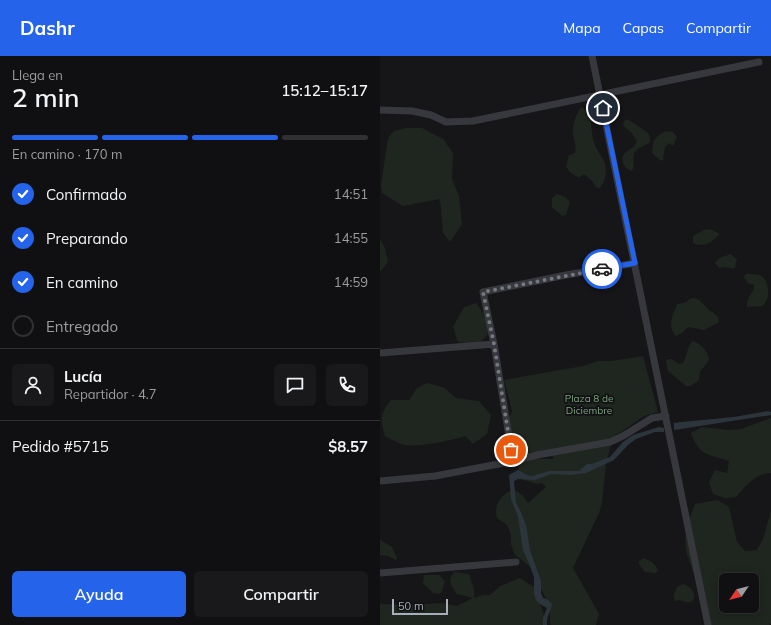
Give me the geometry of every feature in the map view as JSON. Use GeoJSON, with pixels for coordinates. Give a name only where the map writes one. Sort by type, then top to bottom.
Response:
{"type":"FeatureCollection","features":[{"type":"Feature","properties":{"kind":"street"},"geometry":{"type":"LineString","coordinates":[[592,56],[708,625]]}},
{"type":"Feature","properties":{"kind":"street"},"geometry":{"type":"LineString","coordinates":[[380,110],[412,111],[446,122],[473,121],[759,62]]}},
{"type":"Feature","properties":{"kind":"street"},"geometry":{"type":"LineString","coordinates":[[513,461],[494,344],[483,292],[635,263]]}},
{"type":"Feature","properties":{"kind":"street"},"geometry":{"type":"LineString","coordinates":[[380,353],[494,344]]}},
{"type":"Feature","properties":{"kind":"street"},"geometry":{"type":"LineString","coordinates":[[380,481],[435,476],[610,442],[623,436],[652,418],[666,416]]}},
{"type":"Feature","properties":{"kind":"street"},"geometry":{"type":"LineString","coordinates":[[380,573],[516,562]]}},
{"type":"Feature","properties":{"kind":"green space"},"geometry":{"type":"Polygon","coordinates":[[[582,107],[590,119],[594,142],[606,166],[604,180],[599,188],[596,187],[584,174],[579,178],[570,172],[566,167],[569,155],[575,153],[576,150],[573,128],[576,116],[582,107]]]}},
{"type":"Feature","properties":{"kind":"green space"},"geometry":{"type":"Polygon","coordinates":[[[626,119],[647,132],[650,138],[650,142],[635,152],[632,171],[625,167],[623,164],[623,158],[625,153],[633,147],[637,141],[631,132],[624,127],[623,124],[626,119]]]}},
{"type":"Feature","properties":{"kind":"green space"},"geometry":{"type":"Polygon","coordinates":[[[406,128],[422,128],[443,139],[453,153],[452,179],[459,196],[462,224],[450,242],[443,233],[439,199],[403,206],[382,193],[381,185],[388,138],[394,131],[406,128]]]}},
{"type":"Feature","properties":{"kind":"green space"},"geometry":{"type":"Polygon","coordinates":[[[666,131],[673,132],[677,137],[673,146],[669,143],[665,147],[663,160],[661,161],[652,153],[653,145],[655,139],[666,131]]]}},
{"type":"Feature","properties":{"kind":"green space"},"geometry":{"type":"Polygon","coordinates":[[[557,194],[565,197],[570,202],[566,215],[562,216],[552,207],[552,198],[557,194]]]}},
{"type":"Feature","properties":{"kind":"green space"},"geometry":{"type":"Polygon","coordinates":[[[710,229],[720,234],[705,244],[701,245],[693,243],[693,236],[704,230],[710,229]]]}},
{"type":"Feature","properties":{"kind":"green space"},"geometry":{"type":"Polygon","coordinates":[[[380,239],[385,248],[388,262],[380,272],[380,239]]]}},
{"type":"Feature","properties":{"kind":"green space"},"geometry":{"type":"Polygon","coordinates":[[[731,254],[737,260],[735,268],[719,268],[715,263],[718,259],[731,254]]]}},
{"type":"Feature","properties":{"kind":"green space"},"geometry":{"type":"Polygon","coordinates":[[[747,274],[760,275],[766,281],[768,295],[767,300],[762,306],[747,307],[747,303],[753,291],[754,285],[748,283],[744,278],[747,274]]]}},
{"type":"Feature","properties":{"kind":"green space"},"geometry":{"type":"Polygon","coordinates":[[[692,298],[701,301],[707,308],[717,315],[719,322],[704,330],[688,327],[676,336],[673,333],[671,322],[677,304],[684,303],[692,298]]]}},
{"type":"Feature","properties":{"kind":"green space"},"geometry":{"type":"Polygon","coordinates":[[[476,303],[484,314],[488,323],[489,327],[487,335],[477,344],[458,342],[453,327],[464,307],[476,303]]]}},
{"type":"Feature","properties":{"kind":"green space"},"geometry":{"type":"Polygon","coordinates":[[[692,341],[707,352],[709,359],[700,372],[698,381],[690,386],[686,386],[668,371],[666,361],[671,359],[679,364],[683,363],[692,341]]]}},
{"type":"Feature","properties":{"kind":"green space","name":"Plaza 8 de Diciembre"},"geometry":{"type":"Polygon","coordinates":[[[643,356],[658,412],[644,416],[615,435],[606,464],[602,502],[599,513],[573,568],[599,614],[596,625],[551,625],[550,605],[537,582],[533,569],[515,555],[511,544],[511,534],[507,525],[497,518],[496,508],[503,496],[510,491],[515,490],[522,495],[528,503],[546,487],[542,483],[537,484],[518,478],[520,464],[529,459],[554,459],[552,453],[534,452],[509,455],[508,421],[512,411],[504,380],[583,366],[598,361],[612,361],[643,356]]]}},
{"type":"Feature","properties":{"kind":"green space"},"geometry":{"type":"Polygon","coordinates":[[[428,383],[445,388],[456,398],[479,401],[491,415],[487,434],[473,444],[465,436],[435,443],[405,445],[385,436],[382,425],[382,417],[391,400],[409,400],[417,388],[428,383]]]}},
{"type":"Feature","properties":{"kind":"green space"},"geometry":{"type":"Polygon","coordinates":[[[771,418],[771,473],[760,475],[747,485],[736,497],[725,498],[713,494],[709,482],[715,470],[727,473],[729,461],[705,453],[697,446],[691,433],[702,427],[728,430],[741,429],[771,418]]]}},
{"type":"Feature","properties":{"kind":"green space"},"geometry":{"type":"Polygon","coordinates":[[[717,500],[729,507],[737,542],[745,551],[757,550],[763,539],[771,511],[771,623],[769,625],[709,625],[704,604],[687,554],[685,541],[686,528],[695,504],[717,500]]]}},
{"type":"Feature","properties":{"kind":"green space"},"geometry":{"type":"Polygon","coordinates":[[[380,540],[392,547],[397,558],[396,560],[388,556],[380,555],[380,540]]]}},
{"type":"Feature","properties":{"kind":"green space"},"geometry":{"type":"Polygon","coordinates":[[[644,558],[651,562],[658,571],[655,573],[645,572],[639,564],[639,561],[644,558]]]}},
{"type":"Feature","properties":{"kind":"green space"},"geometry":{"type":"Polygon","coordinates":[[[454,572],[469,574],[474,589],[474,598],[483,595],[490,595],[500,586],[520,578],[535,588],[547,625],[380,625],[380,604],[411,605],[442,603],[457,606],[473,598],[457,594],[450,581],[454,572]]]}},
{"type":"Feature","properties":{"kind":"green space"},"geometry":{"type":"Polygon","coordinates":[[[424,575],[439,575],[445,581],[440,594],[433,593],[423,583],[424,575]]]}},
{"type":"Feature","properties":{"kind":"green space"},"geometry":{"type":"Polygon","coordinates":[[[683,584],[692,590],[694,595],[693,601],[675,601],[674,596],[677,587],[683,584]]]}},
{"type":"Feature","properties":{"kind":"shaded area"},"geometry":{"type":"Polygon","coordinates":[[[768,411],[771,412],[771,415],[674,430],[674,423],[734,417],[768,411]]]}},
{"type":"Feature","properties":{"kind":"shaded area"},"geometry":{"type":"Polygon","coordinates":[[[659,427],[664,428],[664,432],[655,432],[636,439],[614,460],[586,473],[571,475],[551,474],[535,480],[518,479],[514,481],[516,503],[526,525],[530,550],[541,581],[541,593],[543,598],[547,599],[552,604],[547,619],[547,625],[543,625],[543,618],[547,608],[536,600],[534,594],[534,577],[523,550],[518,517],[511,499],[509,475],[518,470],[532,476],[549,471],[579,471],[587,464],[592,464],[610,457],[623,442],[633,435],[659,427]]]}},
{"type":"Feature","properties":{"kind":"way so far"},"geometry":{"type":"LineString","coordinates":[[511,450],[494,344],[483,292],[602,269]]}},
{"type":"Feature","properties":{"kind":"route"},"geometry":{"type":"LineString","coordinates":[[602,269],[635,263],[603,108]]}}]}
